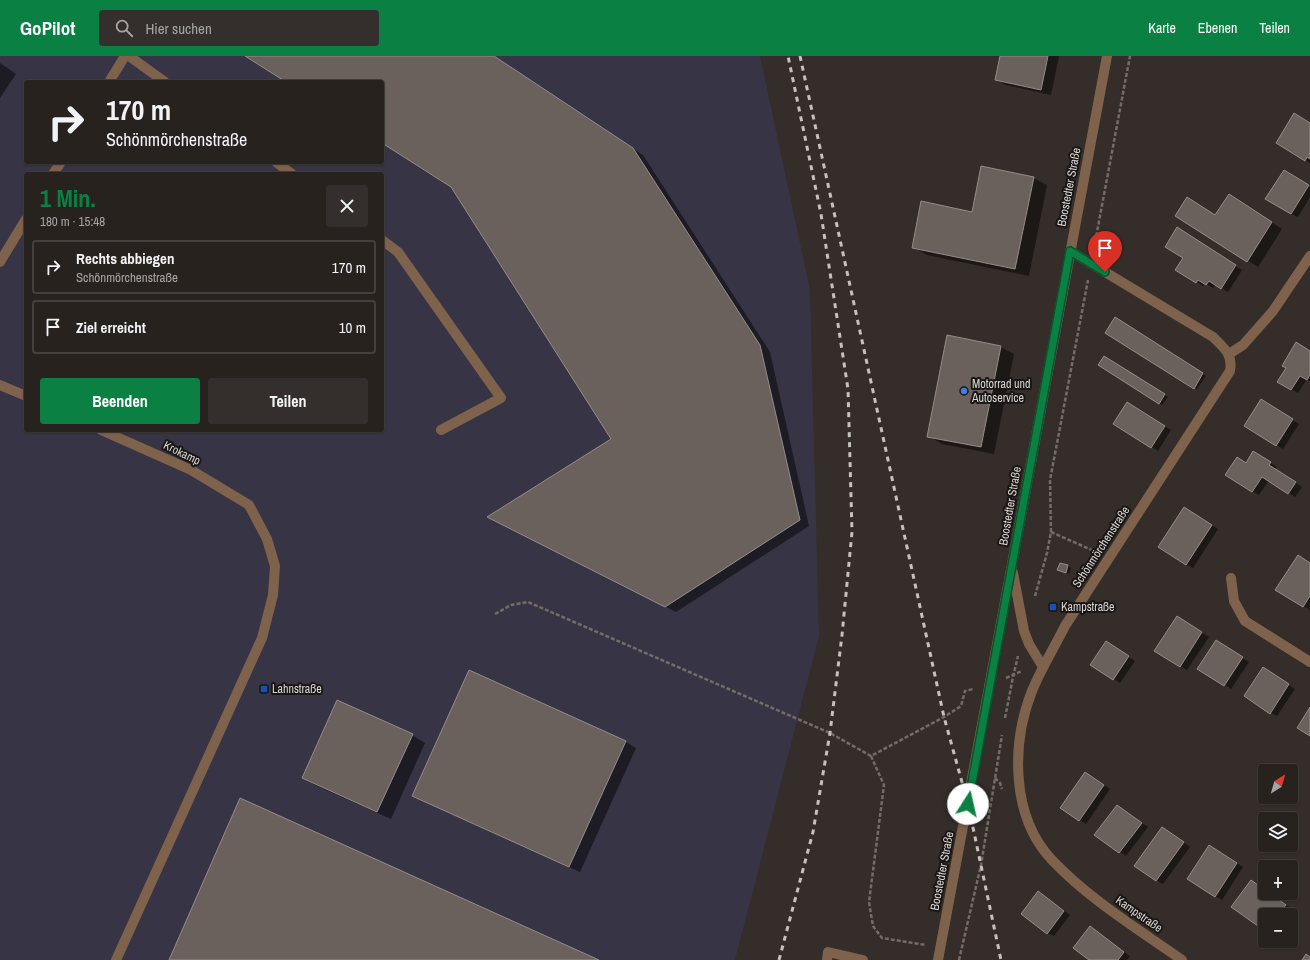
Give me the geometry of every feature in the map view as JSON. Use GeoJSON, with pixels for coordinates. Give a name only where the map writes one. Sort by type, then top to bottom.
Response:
{"type":"FeatureCollection","features":[{"type":"Feature","properties":{"kind":"street"},"geometry":{"type":"LineString","coordinates":[[110,80],[124,56]]}},
{"type":"Feature","properties":{"kind":"street"},"geometry":{"type":"LineString","coordinates":[[129,56],[162,80]]}},
{"type":"Feature","properties":{"kind":"street","name":"Boostedter Straße"},"geometry":{"type":"LineString","coordinates":[[938,960],[1107,56]]}},
{"type":"Feature","properties":{"kind":"street"},"geometry":{"type":"LineString","coordinates":[[279,164],[289,172]]}},
{"type":"Feature","properties":{"kind":"street"},"geometry":{"type":"LineString","coordinates":[[0,262],[24,222]]}},
{"type":"Feature","properties":{"kind":"street"},"geometry":{"type":"LineString","coordinates":[[384,242],[398,252],[501,398],[441,430]]}},
{"type":"Feature","properties":{"kind":"street"},"geometry":{"type":"LineString","coordinates":[[1070,251],[1212,337],[1229,354],[1243,345],[1273,311],[1310,256]]}},
{"type":"Feature","properties":{"kind":"street","name":"Schönmörchenstraße"},"geometry":{"type":"LineString","coordinates":[[1020,789],[1018,771],[1021,735],[1025,713],[1043,667],[1065,626],[1230,371],[1231,363],[1229,354]]}},
{"type":"Feature","properties":{"kind":"street"},"geometry":{"type":"LineString","coordinates":[[0,385],[24,395]]}},
{"type":"Feature","properties":{"kind":"street","name":"Krokamp"},"geometry":{"type":"LineString","coordinates":[[106,432],[191,470],[249,505],[267,539],[275,566],[273,595],[262,638],[116,960]]}},
{"type":"Feature","properties":{"kind":"street"},"geometry":{"type":"LineString","coordinates":[[1012,568],[1024,630],[1029,644],[1043,667]]}},
{"type":"Feature","properties":{"kind":"street"},"geometry":{"type":"LineString","coordinates":[[1230,578],[1234,601],[1245,621],[1310,662]]}},
{"type":"Feature","properties":{"kind":"street","name":"Kampstraße"},"geometry":{"type":"LineString","coordinates":[[1020,789],[1024,810],[1032,830],[1051,860],[1104,904],[1182,960]]}},
{"type":"Feature","properties":{"kind":"street"},"geometry":{"type":"LineString","coordinates":[[827,960],[828,952],[863,960]]}},
{"type":"Feature","properties":{"kind":"path"},"geometry":{"type":"LineString","coordinates":[[1033,602],[1047,553],[1051,532],[1050,480],[1130,56]]}},
{"type":"Feature","properties":{"kind":"path"},"geometry":{"type":"LineString","coordinates":[[1051,532],[1109,558]]}},
{"type":"Feature","properties":{"kind":"path"},"geometry":{"type":"LineString","coordinates":[[495,614],[511,605],[528,602],[830,733],[871,756],[884,785],[869,902],[873,926],[882,938],[941,947]]}},
{"type":"Feature","properties":{"kind":"path"},"geometry":{"type":"LineString","coordinates":[[1004,723],[1012,677],[1024,630]]}},
{"type":"Feature","properties":{"kind":"path"},"geometry":{"type":"LineString","coordinates":[[871,756],[944,717],[961,706],[965,691]]}},
{"type":"Feature","properties":{"kind":"path"},"geometry":{"type":"LineString","coordinates":[[959,960],[981,865],[1003,731]]}},
{"type":"Feature","properties":{"kind":"shaded area"},"geometry":{"type":"Polygon","coordinates":[[[0,56],[760,56],[810,290],[819,636],[735,960],[0,960],[0,56]]]}},
{"type":"Feature","properties":{"kind":"building"},"geometry":{"type":"Polygon","coordinates":[[[245,56],[494,56],[633,148],[760,345],[800,520],[665,607],[487,517],[611,439],[451,187],[384,144],[384,80],[283,80],[245,56]]]}},
{"type":"Feature","properties":{"kind":"building"},"geometry":{"type":"Polygon","coordinates":[[[1000,56],[1048,56],[1041,90],[995,80],[1000,56]]]}},
{"type":"Feature","properties":{"kind":"building"},"geometry":{"type":"Polygon","coordinates":[[[1294,113],[1310,123],[1310,159],[1307,157],[1305,161],[1276,143],[1294,113]]]}},
{"type":"Feature","properties":{"kind":"building"},"geometry":{"type":"Polygon","coordinates":[[[981,166],[1034,177],[1015,269],[912,248],[921,201],[972,212],[981,166]]]}},
{"type":"Feature","properties":{"kind":"building"},"geometry":{"type":"Polygon","coordinates":[[[1284,170],[1309,185],[1291,214],[1265,199],[1284,170]]]}},
{"type":"Feature","properties":{"kind":"building"},"geometry":{"type":"Polygon","coordinates":[[[1229,194],[1272,222],[1247,262],[1175,216],[1187,197],[1215,215],[1229,194]]]}},
{"type":"Feature","properties":{"kind":"building"},"geometry":{"type":"Polygon","coordinates":[[[1177,227],[1236,265],[1221,289],[1209,281],[1206,285],[1198,280],[1196,283],[1175,270],[1183,258],[1165,247],[1177,227]]]}},
{"type":"Feature","properties":{"kind":"building"},"geometry":{"type":"Polygon","coordinates":[[[1115,317],[1203,373],[1194,389],[1105,333],[1115,317]]]}},
{"type":"Feature","properties":{"kind":"building","name":"Motorrad und Autoservice"},"geometry":{"type":"Polygon","coordinates":[[[947,335],[1001,346],[981,447],[927,437],[947,335]]]}},
{"type":"Feature","properties":{"kind":"building"},"geometry":{"type":"Polygon","coordinates":[[[1296,342],[1310,351],[1310,375],[1307,380],[1300,376],[1291,390],[1277,382],[1286,368],[1282,366],[1296,342]]]}},
{"type":"Feature","properties":{"kind":"building"},"geometry":{"type":"Polygon","coordinates":[[[1104,356],[1165,394],[1159,404],[1098,365],[1104,356]]]}},
{"type":"Feature","properties":{"kind":"building"},"geometry":{"type":"Polygon","coordinates":[[[1261,399],[1293,419],[1276,446],[1244,426],[1261,399]]]}},
{"type":"Feature","properties":{"kind":"building"},"geometry":{"type":"Polygon","coordinates":[[[1127,402],[1165,426],[1151,448],[1113,424],[1127,402]]]}},
{"type":"Feature","properties":{"kind":"building"},"geometry":{"type":"Polygon","coordinates":[[[1253,451],[1271,462],[1269,465],[1296,482],[1288,494],[1262,477],[1252,492],[1225,475],[1237,457],[1246,463],[1253,451]]]}},
{"type":"Feature","properties":{"kind":"building"},"geometry":{"type":"Polygon","coordinates":[[[1184,507],[1212,525],[1186,565],[1158,547],[1184,507]]]}},
{"type":"Feature","properties":{"kind":"building"},"geometry":{"type":"Polygon","coordinates":[[[1298,555],[1310,563],[1310,596],[1303,607],[1275,590],[1298,555]]]}},
{"type":"Feature","properties":{"kind":"building"},"geometry":{"type":"Polygon","coordinates":[[[1060,563],[1068,565],[1066,573],[1057,570],[1060,563]]]}},
{"type":"Feature","properties":{"kind":"building"},"geometry":{"type":"Polygon","coordinates":[[[1177,616],[1202,632],[1180,667],[1154,651],[1177,616]]]}},
{"type":"Feature","properties":{"kind":"building"},"geometry":{"type":"Polygon","coordinates":[[[1216,640],[1243,657],[1224,686],[1197,669],[1216,640]]]}},
{"type":"Feature","properties":{"kind":"building"},"geometry":{"type":"Polygon","coordinates":[[[1106,641],[1129,656],[1113,680],[1090,665],[1106,641]]]}},
{"type":"Feature","properties":{"kind":"building"},"geometry":{"type":"Polygon","coordinates":[[[1263,667],[1289,684],[1270,714],[1244,696],[1263,667]]]}},
{"type":"Feature","properties":{"kind":"building"},"geometry":{"type":"Polygon","coordinates":[[[469,670],[626,741],[569,867],[412,796],[469,670]]]}},
{"type":"Feature","properties":{"kind":"building"},"geometry":{"type":"Polygon","coordinates":[[[337,700],[413,734],[377,812],[302,778],[337,700]]]}},
{"type":"Feature","properties":{"kind":"building"},"geometry":{"type":"Polygon","coordinates":[[[1310,707],[1310,736],[1297,728],[1310,707]]]}},
{"type":"Feature","properties":{"kind":"building"},"geometry":{"type":"Polygon","coordinates":[[[1085,772],[1104,785],[1079,821],[1060,808],[1085,772]]]}},
{"type":"Feature","properties":{"kind":"building"},"geometry":{"type":"Polygon","coordinates":[[[240,798],[599,960],[169,960],[240,798]]]}},
{"type":"Feature","properties":{"kind":"building"},"geometry":{"type":"Polygon","coordinates":[[[1117,805],[1142,823],[1119,853],[1094,835],[1117,805]]]}},
{"type":"Feature","properties":{"kind":"building"},"geometry":{"type":"Polygon","coordinates":[[[1162,827],[1184,842],[1156,881],[1134,866],[1162,827]]]}},
{"type":"Feature","properties":{"kind":"building"},"geometry":{"type":"Polygon","coordinates":[[[1209,845],[1237,863],[1215,897],[1187,879],[1209,845]]]}},
{"type":"Feature","properties":{"kind":"building"},"geometry":{"type":"Polygon","coordinates":[[[1251,880],[1258,885],[1258,900],[1279,900],[1286,905],[1284,908],[1258,908],[1258,926],[1231,907],[1251,880]]]}},
{"type":"Feature","properties":{"kind":"building"},"geometry":{"type":"Polygon","coordinates":[[[1038,891],[1064,911],[1047,934],[1021,914],[1038,891]]]}},
{"type":"Feature","properties":{"kind":"building"},"geometry":{"type":"Polygon","coordinates":[[[1090,926],[1124,952],[1118,960],[1089,960],[1073,948],[1090,926]]]}},
{"type":"Feature","properties":{"kind":"building"},"geometry":{"type":"Polygon","coordinates":[[[1306,954],[1310,957],[1310,960],[1302,960],[1306,954]]]}},
{"type":"Feature","properties":{"kind":"railway"},"geometry":{"type":"LineString","coordinates":[[779,960],[813,832],[830,733],[842,635],[852,532],[848,389],[821,214],[788,56]]}},
{"type":"Feature","properties":{"kind":"railway"},"geometry":{"type":"LineString","coordinates":[[800,56],[944,717],[968,804],[1001,960]]}},
{"type":"Feature","properties":{"kind":"place","name":"Motorrad und Autoservice"},"geometry":{"type":"Point","coordinates":[964,391]}},
{"type":"Feature","properties":{"kind":"place","name":"Kampstraße"},"geometry":{"type":"Point","coordinates":[1053,607]}},
{"type":"Feature","properties":{"kind":"place","name":"Lahnstraße"},"geometry":{"type":"Point","coordinates":[264,689]}},
{"type":"Feature","properties":{"kind":"route"},"geometry":{"type":"LineString","coordinates":[[968,804],[1070,251],[1105,272]]}}]}
